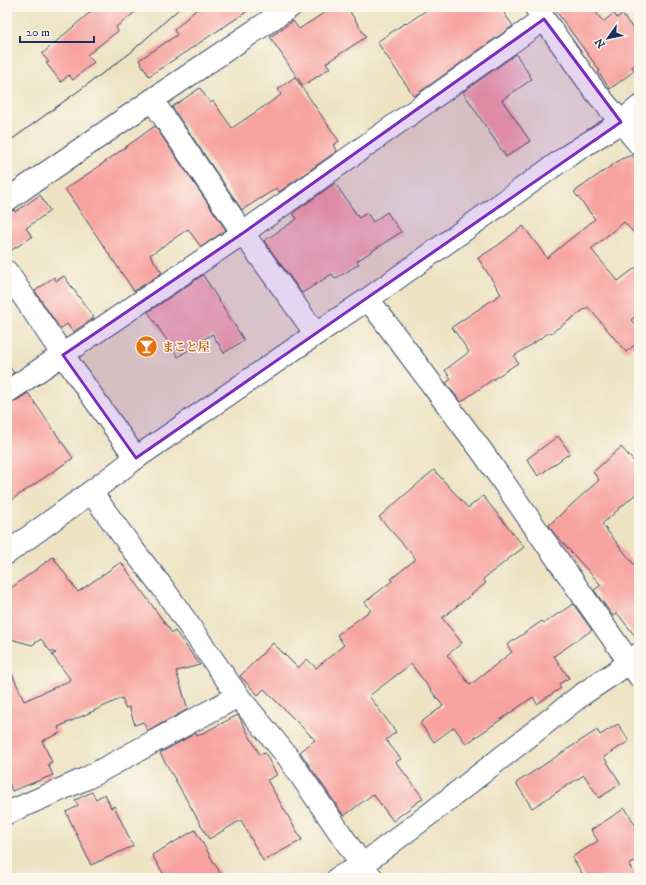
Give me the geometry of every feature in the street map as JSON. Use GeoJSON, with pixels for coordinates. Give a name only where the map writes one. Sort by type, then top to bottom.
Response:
{"type":"FeatureCollection","features":[{"type":"Feature","properties":{"kind":"street"},"geometry":{"type":"LineString","coordinates":[[7,200],[290,7]]}},
{"type":"Feature","properties":{"kind":"street"},"geometry":{"type":"LineString","coordinates":[[7,392],[243,233],[540,13],[594,90],[639,144]]}},
{"type":"Feature","properties":{"kind":"street"},"geometry":{"type":"LineString","coordinates":[[152,100],[243,233],[316,334]]}},
{"type":"Feature","properties":{"kind":"street"},"geometry":{"type":"LineString","coordinates":[[7,553],[136,458],[368,299],[570,155],[621,122],[639,107]]}},
{"type":"Feature","properties":{"kind":"street"},"geometry":{"type":"LineString","coordinates":[[7,272],[63,355],[136,458]]}},
{"type":"Feature","properties":{"kind":"street"},"geometry":{"type":"LineString","coordinates":[[338,878],[367,871],[438,808],[580,696],[636,664],[481,450],[368,299]]}},
{"type":"Feature","properties":{"kind":"street"},"geometry":{"type":"LineString","coordinates":[[91,492],[163,588],[238,696],[288,757],[367,871]]}},
{"type":"Feature","properties":{"kind":"street"},"geometry":{"type":"LineString","coordinates":[[7,813],[87,778],[238,696]]}},
{"type":"Feature","properties":{"kind":"highlighted area"},"geometry":{"type":"Polygon","coordinates":[[[544,19],[621,122],[136,458],[63,355],[243,233],[544,19]]]}},
{"type":"Feature","properties":{"kind":"building"},"geometry":{"type":"Polygon","coordinates":[[[96,7],[142,7],[116,27],[118,31],[87,55],[94,62],[73,80],[69,75],[61,82],[46,63],[49,62],[42,54],[96,7]]]}},
{"type":"Feature","properties":{"kind":"building"},"geometry":{"type":"Polygon","coordinates":[[[199,7],[254,7],[149,76],[139,60],[177,35],[174,30],[199,7]]]}},
{"type":"Feature","properties":{"kind":"building"},"geometry":{"type":"Polygon","coordinates":[[[333,7],[347,7],[366,37],[326,63],[330,68],[303,86],[270,37],[293,21],[299,29],[333,7]]]}},
{"type":"Feature","properties":{"kind":"building"},"geometry":{"type":"Polygon","coordinates":[[[431,7],[500,7],[513,26],[414,96],[377,42],[431,7]]]}},
{"type":"Feature","properties":{"kind":"building"},"geometry":{"type":"Polygon","coordinates":[[[553,7],[592,7],[603,22],[614,13],[617,18],[622,14],[639,37],[639,61],[632,67],[634,71],[610,89],[598,72],[600,71],[553,7]]]}},
{"type":"Feature","properties":{"kind":"building"},"geometry":{"type":"Polygon","coordinates":[[[516,54],[532,79],[502,100],[530,141],[506,157],[463,92],[516,54]]]}},
{"type":"Feature","properties":{"kind":"building"},"geometry":{"type":"Polygon","coordinates":[[[295,77],[339,141],[333,145],[337,151],[279,192],[277,188],[242,210],[172,107],[200,88],[210,103],[213,101],[232,128],[281,95],[278,89],[295,77]]]}},
{"type":"Feature","properties":{"kind":"building"},"geometry":{"type":"Polygon","coordinates":[[[155,126],[226,230],[201,247],[188,229],[150,255],[162,273],[134,291],[65,189],[155,126]]]}},
{"type":"Feature","properties":{"kind":"building"},"geometry":{"type":"Polygon","coordinates":[[[632,155],[639,164],[639,239],[624,222],[591,249],[618,281],[639,265],[639,313],[631,320],[639,329],[639,341],[626,352],[588,307],[551,333],[550,332],[514,356],[518,363],[461,402],[446,383],[451,379],[445,370],[469,352],[452,327],[501,294],[478,258],[497,246],[523,226],[547,258],[595,219],[574,192],[621,159],[632,155]]]}},
{"type":"Feature","properties":{"kind":"building"},"geometry":{"type":"Polygon","coordinates":[[[335,183],[359,218],[367,213],[373,222],[387,212],[401,232],[357,261],[359,264],[335,279],[332,274],[302,293],[264,241],[297,219],[293,213],[335,183]]]}},
{"type":"Feature","properties":{"kind":"building"},"geometry":{"type":"Polygon","coordinates":[[[40,195],[50,211],[26,228],[32,237],[7,253],[7,212],[14,210],[15,212],[40,195]]]}},
{"type":"Feature","properties":{"kind":"building"},"geometry":{"type":"Polygon","coordinates":[[[203,275],[244,340],[224,353],[212,334],[178,357],[148,312],[203,275]]]}},
{"type":"Feature","properties":{"kind":"building"},"geometry":{"type":"Polygon","coordinates":[[[64,276],[94,318],[73,332],[67,324],[60,329],[35,291],[54,277],[56,281],[64,276]]]}},
{"type":"Feature","properties":{"kind":"building"},"geometry":{"type":"Polygon","coordinates":[[[7,363],[14,373],[7,377],[7,363]]]}},
{"type":"Feature","properties":{"kind":"building"},"geometry":{"type":"Polygon","coordinates":[[[28,393],[73,458],[7,503],[7,404],[14,402],[28,393]]]}},
{"type":"Feature","properties":{"kind":"building"},"geometry":{"type":"Polygon","coordinates":[[[558,436],[570,453],[538,476],[527,459],[558,436]]]}},
{"type":"Feature","properties":{"kind":"building"},"geometry":{"type":"Polygon","coordinates":[[[621,447],[639,467],[639,491],[602,524],[639,571],[639,641],[617,613],[613,616],[594,590],[601,585],[553,532],[549,525],[599,480],[593,472],[621,447]]]}},
{"type":"Feature","properties":{"kind":"building"},"geometry":{"type":"Polygon","coordinates":[[[434,470],[468,508],[483,496],[524,547],[483,579],[486,583],[442,618],[462,643],[447,655],[470,685],[512,652],[507,645],[542,621],[544,623],[573,604],[592,630],[554,656],[569,678],[559,684],[561,688],[537,704],[533,697],[466,744],[454,727],[434,742],[420,723],[443,706],[411,664],[369,696],[396,732],[386,740],[401,759],[396,762],[423,798],[393,821],[373,794],[344,816],[300,752],[315,740],[264,689],[258,695],[240,676],[273,643],[298,668],[307,659],[316,668],[344,645],[337,635],[371,610],[365,602],[392,581],[391,579],[416,559],[379,517],[434,470]]]}},
{"type":"Feature","properties":{"kind":"building"},"geometry":{"type":"Polygon","coordinates":[[[53,557],[78,592],[121,562],[172,633],[175,631],[200,665],[176,671],[188,709],[148,731],[143,722],[135,725],[129,707],[125,708],[122,698],[58,727],[60,733],[42,741],[52,762],[48,764],[53,775],[12,791],[7,778],[7,662],[24,701],[71,680],[52,655],[56,653],[50,651],[41,639],[32,645],[7,638],[7,591],[53,557]]]}},
{"type":"Feature","properties":{"kind":"building"},"geometry":{"type":"Polygon","coordinates":[[[238,715],[260,755],[265,753],[277,775],[267,780],[302,840],[263,861],[241,820],[209,839],[160,753],[196,733],[197,736],[238,715]]]}},
{"type":"Feature","properties":{"kind":"building"},"geometry":{"type":"Polygon","coordinates":[[[618,724],[629,741],[604,757],[621,784],[599,798],[584,775],[532,808],[516,783],[597,730],[600,735],[618,724]]]}},
{"type":"Feature","properties":{"kind":"building"},"geometry":{"type":"Polygon","coordinates":[[[92,792],[96,799],[105,794],[111,808],[114,806],[133,846],[91,865],[66,812],[78,806],[75,800],[92,792]]]}},
{"type":"Feature","properties":{"kind":"building"},"geometry":{"type":"Polygon","coordinates":[[[625,808],[639,831],[639,859],[629,865],[637,878],[585,878],[572,857],[598,841],[591,830],[625,808]]]}},
{"type":"Feature","properties":{"kind":"building"},"geometry":{"type":"Polygon","coordinates":[[[195,830],[223,878],[166,878],[152,855],[195,830]]]}},
{"type":"Feature","properties":{"kind":"tram line"},"geometry":{"type":"LineString","coordinates":[[7,143],[129,54],[181,7]]}},
{"type":"Feature","properties":{"kind":"place","name":"まこと屋"},"geometry":{"type":"Point","coordinates":[146,347]}}]}
